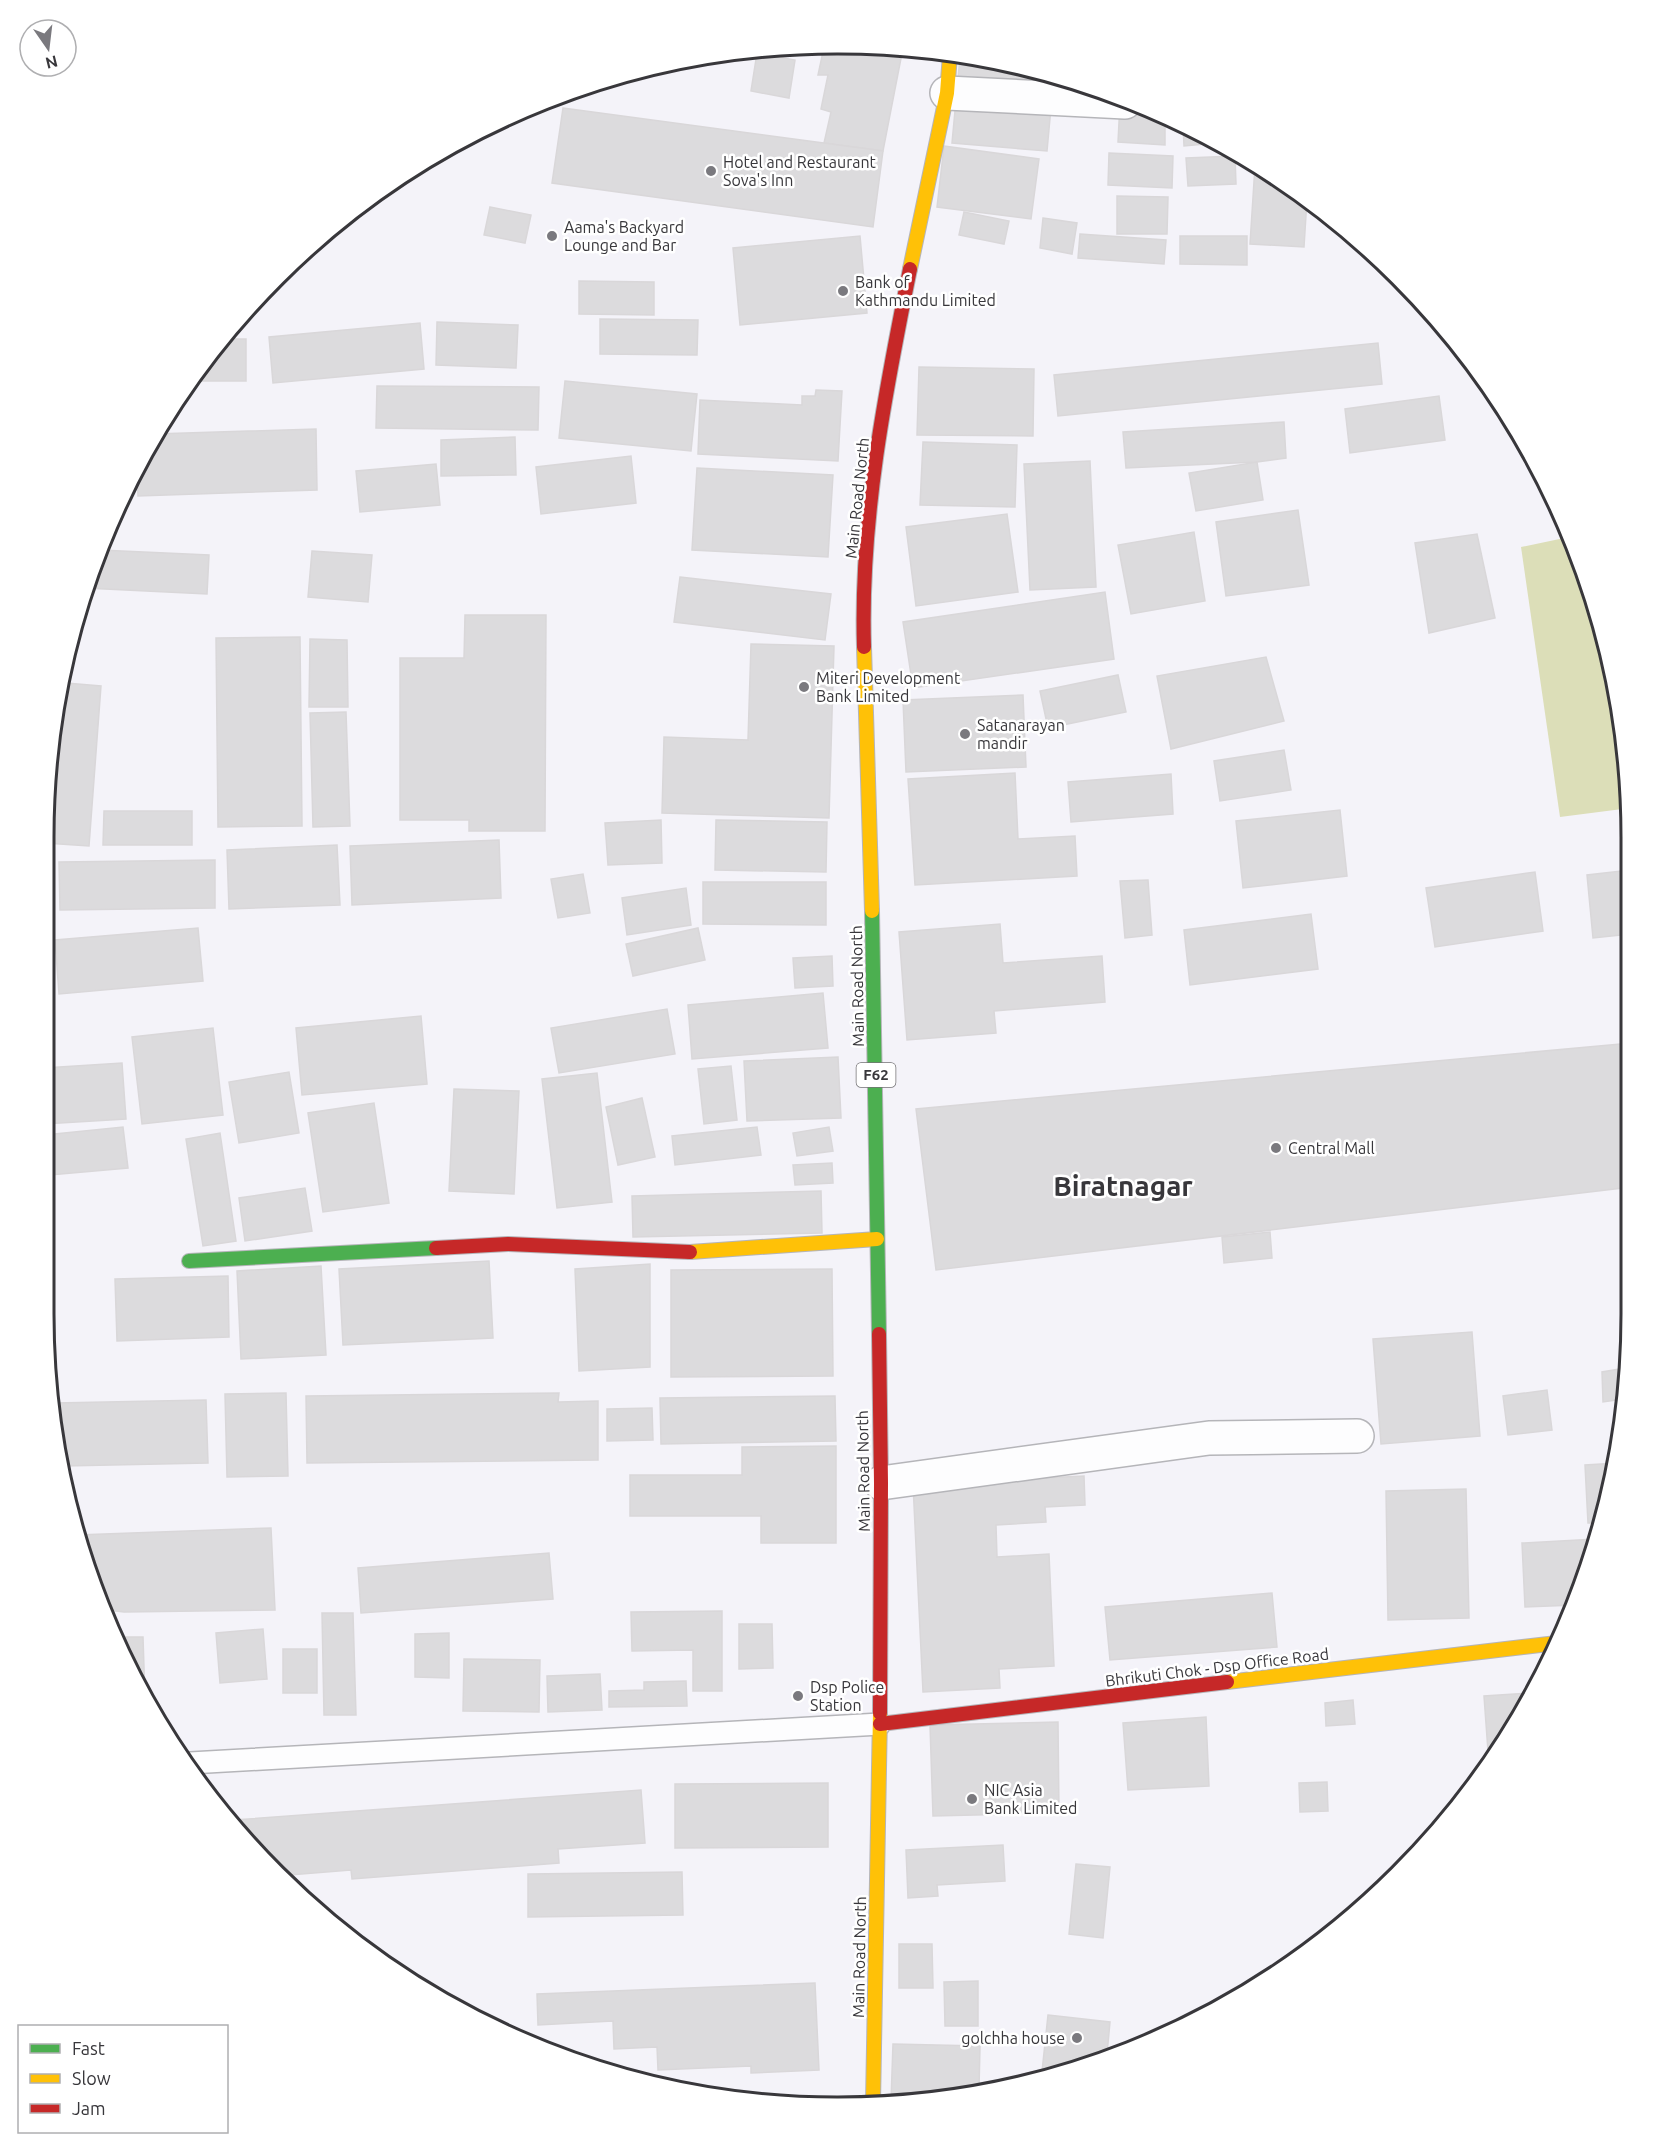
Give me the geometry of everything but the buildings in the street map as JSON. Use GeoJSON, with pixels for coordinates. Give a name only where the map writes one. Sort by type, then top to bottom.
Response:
{"type":"FeatureCollection","features":[{"type":"Feature","properties":{"kind":"main road","name":"Main Road North"},"geometry":{"type":"LineString","coordinates":[[873,2096],[880,1724],[881,1483],[875,1024],[863,608],[868,527],[887,382],[946,93],[949,62]]}},
{"type":"Feature","properties":{"kind":"main road"},"geometry":{"type":"LineString","coordinates":[[189,1261],[508,1244],[694,1252],[877,1239]]}},
{"type":"Feature","properties":{"kind":"main road","name":"Bhrikuti Chok - Dsp Office Road"},"geometry":{"type":"LineString","coordinates":[[880,1724],[1547,1644]]}},
{"type":"Feature","properties":{"kind":"street"},"geometry":{"type":"LineString","coordinates":[[946,93],[1102,101]]}},
{"type":"Feature","properties":{"kind":"street"},"geometry":{"type":"LineString","coordinates":[[881,1483],[1209,1438],[1357,1436]]}},
{"type":"Feature","properties":{"kind":"lane"},"geometry":{"type":"LineString","coordinates":[[196,1763],[880,1724]]}},
{"type":"Feature","properties":{"kind":"green space"},"geometry":{"type":"Polygon","coordinates":[[[1561,539],[1594,635],[1606,685],[1614,735],[1620,809],[1560,817],[1521,547],[1561,539]]]}},
{"type":"Feature","properties":{"kind":"traffic: fast"},"geometry":{"type":"LineString","coordinates":[[872,911],[879,1334]]}},
{"type":"Feature","properties":{"kind":"traffic: fast"},"geometry":{"type":"LineString","coordinates":[[189,1261],[436,1248]]}},
{"type":"Feature","properties":{"kind":"traffic: slow"},"geometry":{"type":"LineString","coordinates":[[910,269],[947,93],[949,63]]}},
{"type":"Feature","properties":{"kind":"traffic: slow"},"geometry":{"type":"LineString","coordinates":[[864,647],[872,911]]}},
{"type":"Feature","properties":{"kind":"traffic: slow"},"geometry":{"type":"LineString","coordinates":[[690,1252],[877,1239]]}},
{"type":"Feature","properties":{"kind":"traffic: slow"},"geometry":{"type":"LineString","coordinates":[[1227,1682],[1547,1644]]}},
{"type":"Feature","properties":{"kind":"traffic: slow"},"geometry":{"type":"LineString","coordinates":[[873,2096],[880,1713]]}},
{"type":"Feature","properties":{"kind":"traffic: jam"},"geometry":{"type":"LineString","coordinates":[[864,647],[864,599],[870,504],[883,410],[910,269]]}},
{"type":"Feature","properties":{"kind":"traffic: jam"},"geometry":{"type":"LineString","coordinates":[[436,1248],[508,1244],[690,1252]]}},
{"type":"Feature","properties":{"kind":"traffic: jam"},"geometry":{"type":"LineString","coordinates":[[879,1334],[880,1713]]}},
{"type":"Feature","properties":{"kind":"traffic: jam"},"geometry":{"type":"LineString","coordinates":[[880,1724],[1227,1682]]}},
{"type":"Feature","properties":{"kind":"place","name":"Hotel and Restaurant Sova's Inn"},"geometry":{"type":"Point","coordinates":[711,171]}},
{"type":"Feature","properties":{"kind":"place","name":"Aama's Backyard Lounge and Bar"},"geometry":{"type":"Point","coordinates":[552,236]}},
{"type":"Feature","properties":{"kind":"place","name":"Bank of Kathmandu Limited"},"geometry":{"type":"Point","coordinates":[843,291]}},
{"type":"Feature","properties":{"kind":"place","name":"Miteri Development Bank Limited"},"geometry":{"type":"Point","coordinates":[804,687]}},
{"type":"Feature","properties":{"kind":"place","name":"Satanarayan mandir"},"geometry":{"type":"Point","coordinates":[965,734]}},
{"type":"Feature","properties":{"kind":"place","name":"Central Mall"},"geometry":{"type":"Point","coordinates":[1276,1148]}},
{"type":"Feature","properties":{"kind":"place","name":"Dsp Police Station"},"geometry":{"type":"Point","coordinates":[798,1696]}},
{"type":"Feature","properties":{"kind":"place","name":"NIC Asia Bank Limited"},"geometry":{"type":"Point","coordinates":[972,1799]}},
{"type":"Feature","properties":{"kind":"place","name":"golchha house"},"geometry":{"type":"Point","coordinates":[1077,2038]}},
{"type":"Feature","properties":{"kind":"district","name":"Biratnagar"},"geometry":{"type":"Point","coordinates":[1123,1186]}}]}
